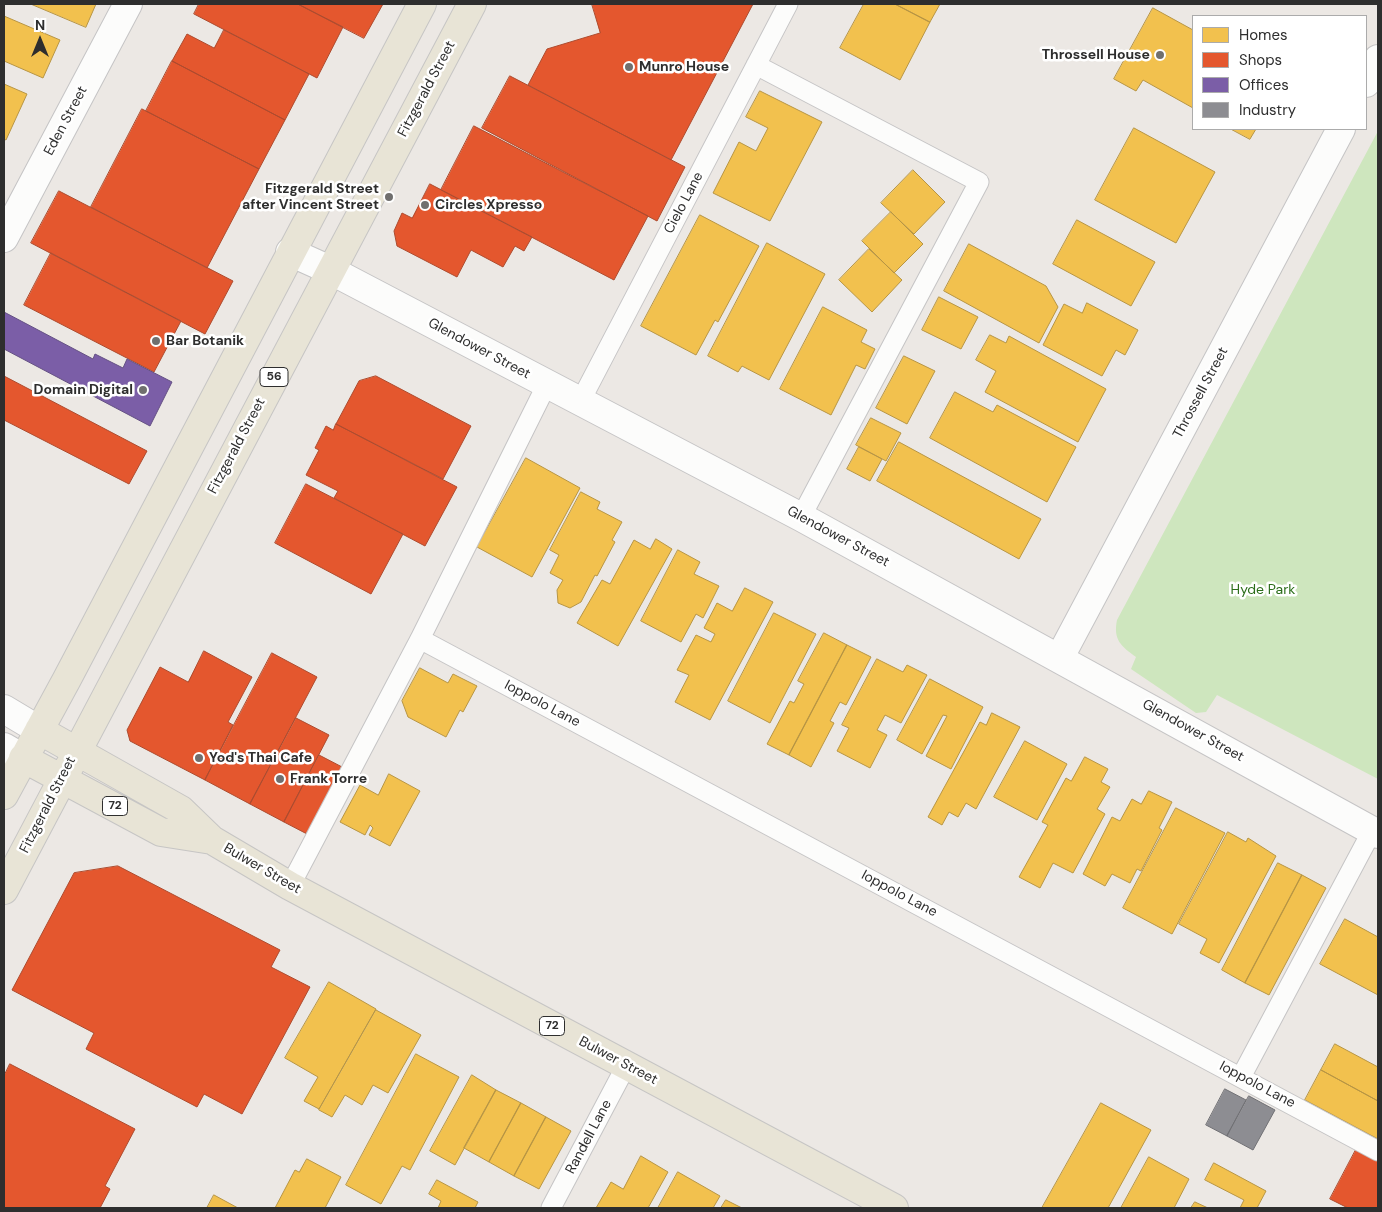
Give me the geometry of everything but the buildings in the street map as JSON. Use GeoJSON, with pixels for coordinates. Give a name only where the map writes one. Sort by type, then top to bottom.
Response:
{"type":"FeatureCollection","features":[{"type":"Feature","properties":{"kind":"main road"},"geometry":{"type":"LineString","coordinates":[[4,795],[14,752],[39,730],[422,4]]}},
{"type":"Feature","properties":{"kind":"main road","name":"Fitzgerald Street"},"geometry":{"type":"LineString","coordinates":[[4,890],[472,4]]}},
{"type":"Feature","properties":{"kind":"main road","name":"Bulwer Street"},"geometry":{"type":"LineString","coordinates":[[39,730],[181,810],[212,840],[290,886],[894,1208]]}},
{"type":"Feature","properties":{"kind":"main road","name":"Bulwer Street"},"geometry":{"type":"LineString","coordinates":[[14,752],[161,832],[212,840]]}},
{"type":"Feature","properties":{"kind":"street","name":"Eden Street"},"geometry":{"type":"LineString","coordinates":[[4,238],[128,4]]}},
{"type":"Feature","properties":{"kind":"street"},"geometry":{"type":"LineString","coordinates":[[1367,81],[1378,59]]}},
{"type":"Feature","properties":{"kind":"street","name":"Throssell Street"},"geometry":{"type":"LineString","coordinates":[[1060,657],[1340,130]]}},
{"type":"Feature","properties":{"kind":"street","name":"Glendower Street"},"geometry":{"type":"LineString","coordinates":[[290,252],[330,270],[802,517],[1060,657],[1375,833]]}},
{"type":"Feature","properties":{"kind":"street","name":"Bulwer Street"},"geometry":{"type":"LineString","coordinates":[[4,710],[39,730]]}},
{"type":"Feature","properties":{"kind":"lane","name":"Cielo Lane"},"geometry":{"type":"LineString","coordinates":[[580,402],[788,4]]}},
{"type":"Feature","properties":{"kind":"lane"},"geometry":{"type":"LineString","coordinates":[[756,65],[979,182],[802,517]]}},
{"type":"Feature","properties":{"kind":"lane"},"geometry":{"type":"LineString","coordinates":[[290,886],[420,639],[547,384]]}},
{"type":"Feature","properties":{"kind":"lane","name":"Ioppolo Lane"},"geometry":{"type":"LineString","coordinates":[[420,639],[1378,1151]]}},
{"type":"Feature","properties":{"kind":"lane"},"geometry":{"type":"LineString","coordinates":[[1241,1077],[1375,833]]}},
{"type":"Feature","properties":{"kind":"lane","name":"Randell Lane"},"geometry":{"type":"LineString","coordinates":[[551,1208],[626,1066]]}},
{"type":"Feature","properties":{"kind":"green space","name":"Hyde Park"},"geometry":{"type":"Polygon","coordinates":[[[1378,131],[1378,779],[1217,695],[1206,712],[1196,713],[1131,669],[1136,657],[1119,642],[1116,627],[1117,620],[1378,131]]]}},
{"type":"Feature","properties":{"kind":"place","name":"Throssell House"},"geometry":{"type":"Point","coordinates":[1160,55]}},
{"type":"Feature","properties":{"kind":"place","name":"Munro House"},"geometry":{"type":"Point","coordinates":[629,67]}},
{"type":"Feature","properties":{"kind":"place","name":"Fitzgerald Street after Vincent Street"},"geometry":{"type":"Point","coordinates":[389,197]}},
{"type":"Feature","properties":{"kind":"place","name":"Circles Xpresso"},"geometry":{"type":"Point","coordinates":[425,205]}},
{"type":"Feature","properties":{"kind":"place","name":"Bar Botanik"},"geometry":{"type":"Point","coordinates":[156,341]}},
{"type":"Feature","properties":{"kind":"place","name":"Domain Digital"},"geometry":{"type":"Point","coordinates":[143,390]}},
{"type":"Feature","properties":{"kind":"place","name":"Yod's Thai Cafe"},"geometry":{"type":"Point","coordinates":[199,758]}},
{"type":"Feature","properties":{"kind":"place","name":"Frank Torre"},"geometry":{"type":"Point","coordinates":[280,779]}}]}
